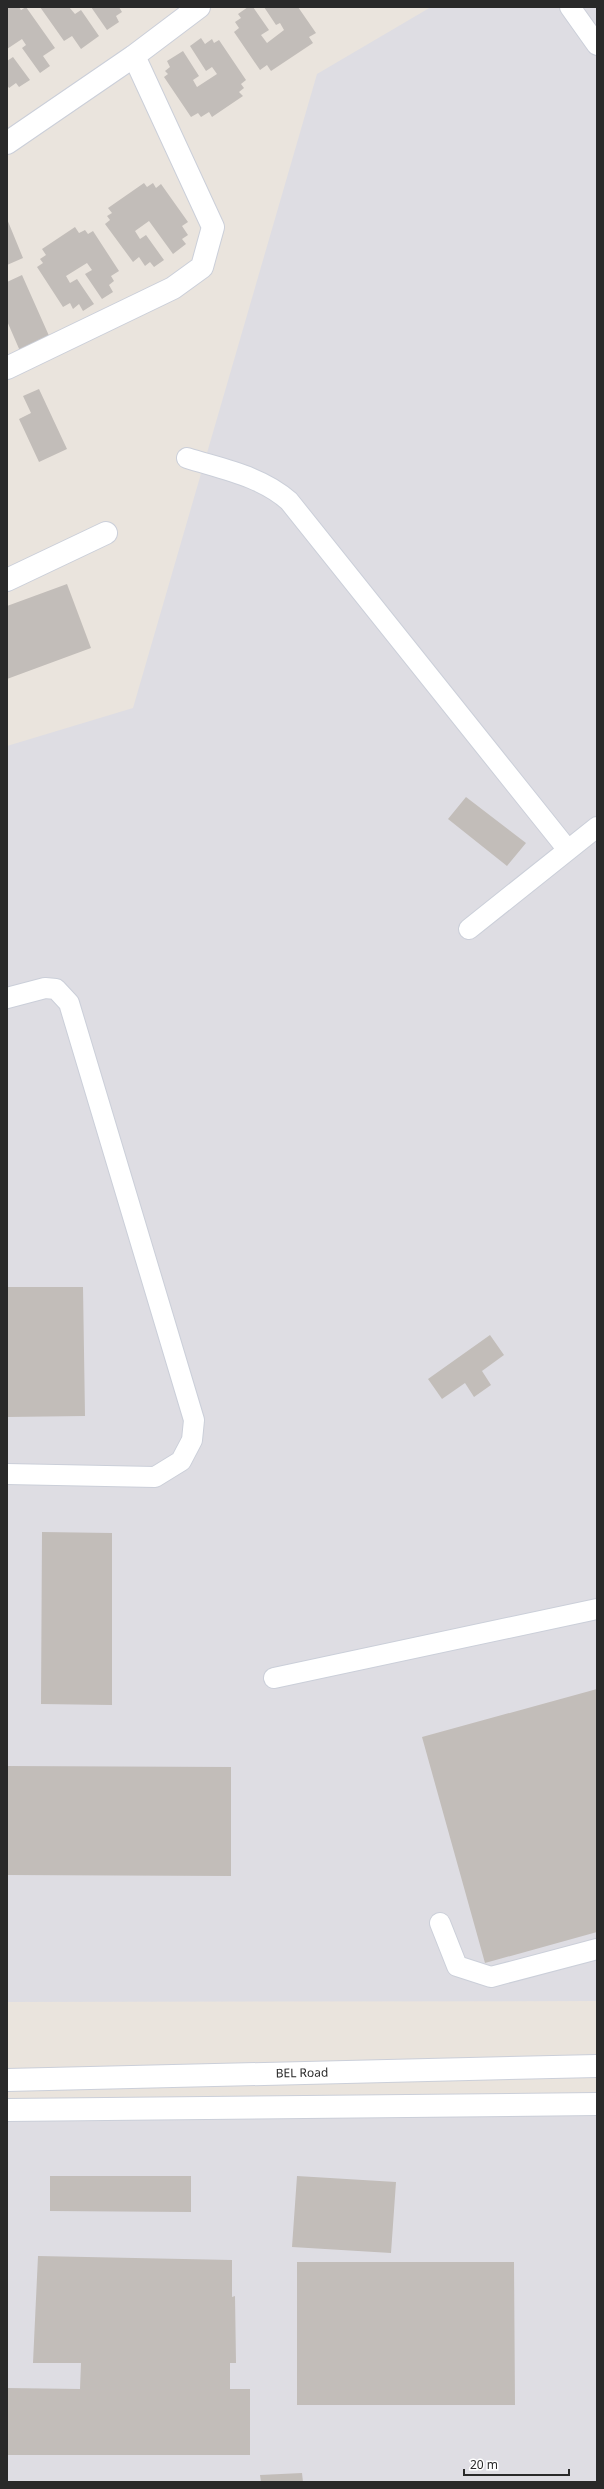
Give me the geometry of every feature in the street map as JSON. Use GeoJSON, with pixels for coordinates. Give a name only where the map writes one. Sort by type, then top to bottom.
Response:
{"type":"FeatureCollection","features":[{"type":"Feature","properties":{"kind":"street"},"geometry":{"type":"LineString","coordinates":[[7,143],[134,56],[199,7]]}},
{"type":"Feature","properties":{"kind":"street"},"geometry":{"type":"LineString","coordinates":[[7,368],[174,288],[202,267],[213,227],[134,56]]}},
{"type":"Feature","properties":{"kind":"street"},"geometry":{"type":"LineString","coordinates":[[7,580],[106,533]]}},
{"type":"Feature","properties":{"kind":"street","name":"BEL Road"},"geometry":{"type":"LineString","coordinates":[[7,2080],[597,2066]]}},
{"type":"Feature","properties":{"kind":"street"},"geometry":{"type":"LineString","coordinates":[[7,2110],[597,2104]]}},
{"type":"Feature","properties":{"kind":"lane"},"geometry":{"type":"LineString","coordinates":[[570,7],[597,45]]}},
{"type":"Feature","properties":{"kind":"lane"},"geometry":{"type":"LineString","coordinates":[[187,458],[258,480],[276,489],[289,501],[568,850]]}},
{"type":"Feature","properties":{"kind":"lane"},"geometry":{"type":"LineString","coordinates":[[469,929],[597,827]]}},
{"type":"Feature","properties":{"kind":"lane"},"geometry":{"type":"LineString","coordinates":[[7,998],[45,988],[56,989],[69,1003],[194,1420],[192,1440],[182,1461],[155,1477],[7,1474]]}},
{"type":"Feature","properties":{"kind":"lane"},"geometry":{"type":"LineString","coordinates":[[274,1678],[597,1608]]}},
{"type":"Feature","properties":{"kind":"lane"},"geometry":{"type":"LineString","coordinates":[[440,1923],[457,1966],[491,1977],[597,1949]]}},
{"type":"Feature","properties":{"kind":"shaded area"},"geometry":{"type":"Polygon","coordinates":[[[431,7],[597,7],[597,2001],[7,2002],[7,746],[133,708],[317,74],[431,7]]]}},
{"type":"Feature","properties":{"kind":"shaded area"},"geometry":{"type":"Polygon","coordinates":[[[597,2111],[597,2482],[7,2482],[7,2114],[597,2111]]]}},
{"type":"Feature","properties":{"kind":"building"},"geometry":{"type":"Polygon","coordinates":[[[7,7],[19,7],[21,10],[26,7],[55,48],[43,56],[50,66],[40,73],[22,48],[26,45],[22,39],[7,49],[7,7]]]}},
{"type":"Feature","properties":{"kind":"building"},"geometry":{"type":"Polygon","coordinates":[[[40,7],[69,7],[75,14],[81,10],[99,36],[81,49],[72,36],[64,41],[40,7]]]}},
{"type":"Feature","properties":{"kind":"building"},"geometry":{"type":"Polygon","coordinates":[[[91,7],[119,7],[122,12],[116,16],[119,22],[107,30],[91,7]]]}},
{"type":"Feature","properties":{"kind":"building"},"geometry":{"type":"Polygon","coordinates":[[[248,7],[253,7],[269,30],[261,35],[267,43],[284,30],[280,23],[276,25],[264,7],[298,7],[316,33],[309,37],[313,43],[271,71],[267,65],[260,70],[234,32],[239,28],[235,22],[241,18],[238,14],[248,7]]]}},
{"type":"Feature","properties":{"kind":"building"},"geometry":{"type":"Polygon","coordinates":[[[201,38],[205,44],[212,39],[214,43],[219,40],[246,80],[241,84],[244,88],[239,92],[243,96],[212,117],[209,112],[201,117],[198,113],[191,117],[164,77],[168,74],[165,71],[170,67],[167,61],[183,51],[199,76],[193,80],[197,87],[217,74],[212,67],[206,71],[190,46],[201,38]]]}},
{"type":"Feature","properties":{"kind":"building"},"geometry":{"type":"Polygon","coordinates":[[[13,57],[30,80],[19,87],[16,83],[9,88],[7,85],[7,61],[13,57]]]}},
{"type":"Feature","properties":{"kind":"building"},"geometry":{"type":"Polygon","coordinates":[[[144,183],[147,187],[153,183],[156,188],[161,184],[188,222],[182,226],[188,235],[182,239],[186,244],[173,254],[149,221],[135,231],[140,239],[146,235],[164,260],[154,267],[150,262],[145,266],[139,257],[133,262],[105,224],[110,220],[107,216],[112,213],[108,208],[144,183]]]}},
{"type":"Feature","properties":{"kind":"building"},"geometry":{"type":"Polygon","coordinates":[[[7,219],[23,258],[7,265],[7,219]]]}},
{"type":"Feature","properties":{"kind":"building"},"geometry":{"type":"Polygon","coordinates":[[[75,227],[79,233],[85,230],[88,234],[93,231],[119,271],[111,276],[114,281],[109,285],[113,292],[102,299],[85,274],[92,270],[87,263],[66,276],[70,283],[77,279],[94,304],[83,311],[79,304],[73,309],[70,303],[63,307],[37,267],[43,263],[40,259],[46,255],[42,249],[75,227]]]}},
{"type":"Feature","properties":{"kind":"building"},"geometry":{"type":"Polygon","coordinates":[[[22,275],[50,338],[20,351],[7,321],[7,282],[22,275]]]}},
{"type":"Feature","properties":{"kind":"building"},"geometry":{"type":"Polygon","coordinates":[[[39,389],[67,449],[39,462],[19,419],[31,413],[23,396],[39,389]]]}},
{"type":"Feature","properties":{"kind":"building"},"geometry":{"type":"Polygon","coordinates":[[[67,584],[91,648],[7,679],[7,606],[67,584]]]}},
{"type":"Feature","properties":{"kind":"building"},"geometry":{"type":"Polygon","coordinates":[[[466,797],[526,843],[507,866],[448,819],[466,797]]]}},
{"type":"Feature","properties":{"kind":"building"},"geometry":{"type":"Polygon","coordinates":[[[7,1287],[83,1287],[85,1416],[7,1417],[7,1287]]]}},
{"type":"Feature","properties":{"kind":"building"},"geometry":{"type":"Polygon","coordinates":[[[490,1335],[504,1355],[482,1371],[491,1385],[474,1397],[465,1383],[442,1399],[428,1379],[490,1335]]]}},
{"type":"Feature","properties":{"kind":"building"},"geometry":{"type":"Polygon","coordinates":[[[42,1532],[112,1533],[112,1705],[41,1704],[42,1532]]]}},
{"type":"Feature","properties":{"kind":"building"},"geometry":{"type":"Polygon","coordinates":[[[597,1689],[597,1932],[485,1963],[422,1737],[597,1689]]]}},
{"type":"Feature","properties":{"kind":"building"},"geometry":{"type":"Polygon","coordinates":[[[7,1766],[231,1767],[231,1876],[7,1875],[7,1766]]]}},
{"type":"Feature","properties":{"kind":"building"},"geometry":{"type":"Polygon","coordinates":[[[50,2176],[191,2176],[191,2212],[50,2211],[50,2176]]]}},
{"type":"Feature","properties":{"kind":"building"},"geometry":{"type":"Polygon","coordinates":[[[297,2176],[396,2182],[391,2253],[292,2247],[297,2176]]]}},
{"type":"Feature","properties":{"kind":"building"},"geometry":{"type":"Polygon","coordinates":[[[38,2256],[232,2260],[232,2297],[235,2296],[236,2363],[230,2363],[230,2389],[250,2389],[250,2455],[7,2455],[7,2388],[80,2389],[81,2363],[33,2363],[38,2256]]]}},
{"type":"Feature","properties":{"kind":"building"},"geometry":{"type":"Polygon","coordinates":[[[297,2262],[514,2262],[515,2405],[297,2405],[297,2262]]]}},
{"type":"Feature","properties":{"kind":"building"},"geometry":{"type":"Polygon","coordinates":[[[302,2473],[303,2482],[261,2482],[260,2475],[302,2473]]]}}]}
